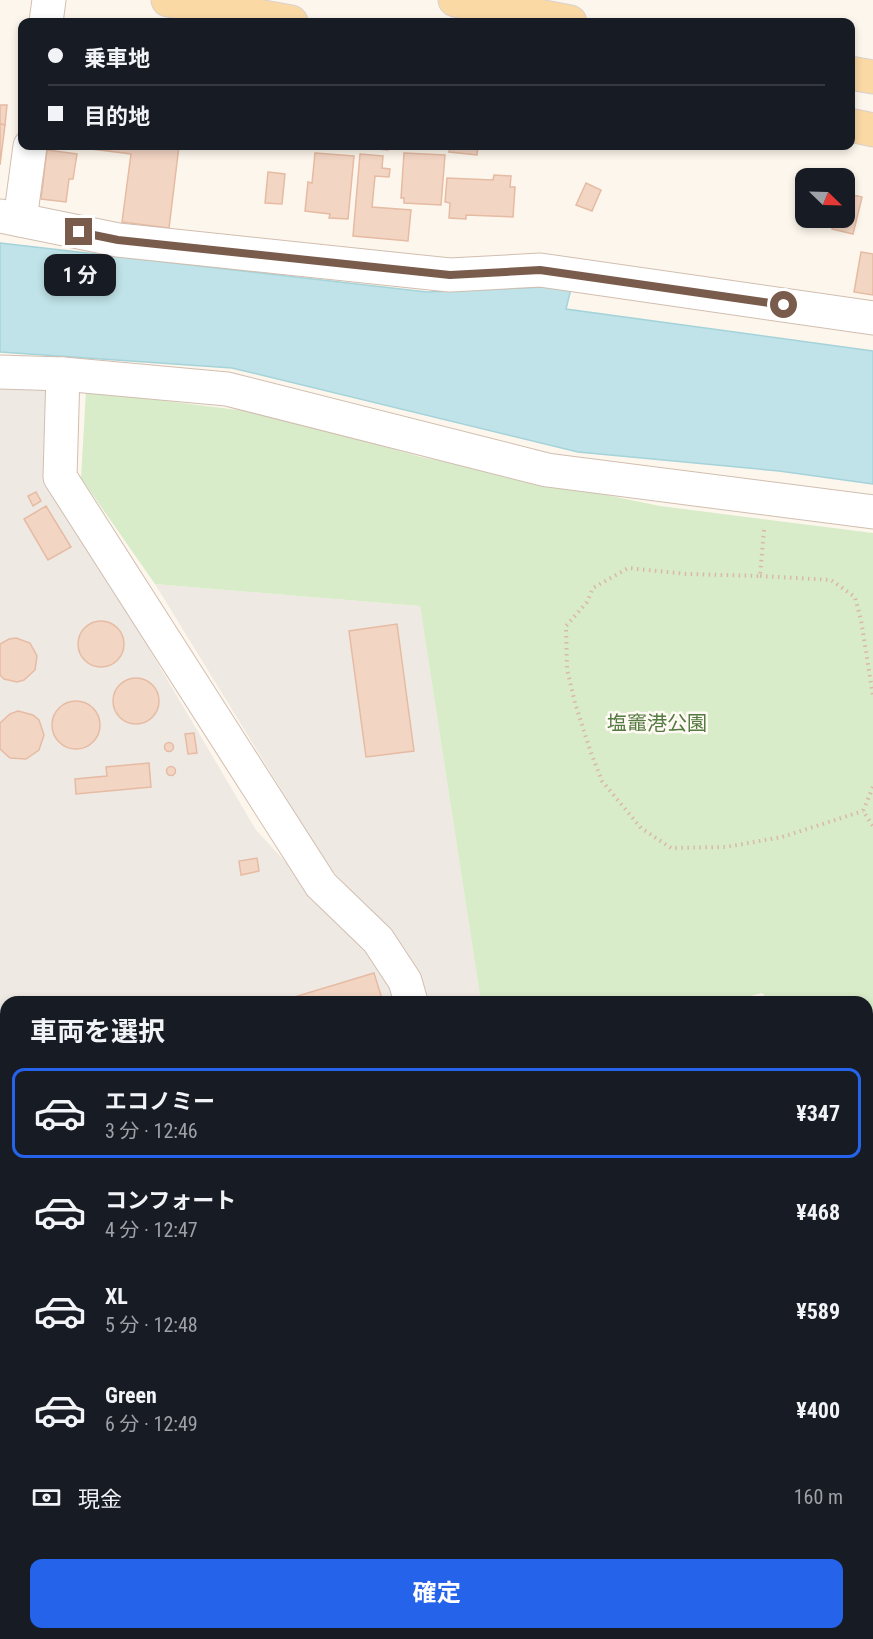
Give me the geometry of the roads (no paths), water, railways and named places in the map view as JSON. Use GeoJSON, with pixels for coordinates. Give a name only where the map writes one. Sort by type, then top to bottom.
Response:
{"type":"FeatureCollection","features":[{"type":"Feature","properties":{"kind":"main road"},"geometry":{"type":"LineString","coordinates":[[168,0],[269,18]]}},
{"type":"Feature","properties":{"kind":"main road"},"geometry":{"type":"LineString","coordinates":[[455,0],[549,18]]}},
{"type":"Feature","properties":{"kind":"main road"},"geometry":{"type":"LineString","coordinates":[[855,74],[873,77]]}},
{"type":"Feature","properties":{"kind":"main road"},"geometry":{"type":"LineString","coordinates":[[855,126],[873,130]]}},
{"type":"Feature","properties":{"kind":"street"},"geometry":{"type":"LineString","coordinates":[[47,18],[49,0]]}},
{"type":"Feature","properties":{"kind":"street"},"geometry":{"type":"LineString","coordinates":[[29,150],[10,218],[118,240],[450,275],[540,270],[873,318]]}},
{"type":"Feature","properties":{"kind":"street"},"geometry":{"type":"LineString","coordinates":[[0,372],[63,374],[226,389],[547,470],[873,512]]}},
{"type":"Feature","properties":{"kind":"street"},"geometry":{"type":"LineString","coordinates":[[63,374],[60,477],[321,885],[378,940],[405,981],[409,996]]}},
{"type":"Feature","properties":{"kind":"water"},"geometry":{"type":"Polygon","coordinates":[[[0,243],[427,292],[545,287],[571,289],[566,309],[873,351],[873,484],[779,471],[578,452],[232,368],[0,352],[0,243]]]}},
{"type":"Feature","properties":{"kind":"park label","name":"塩竈港公園"},"geometry":{"type":"Point","coordinates":[657,723]}}]}
